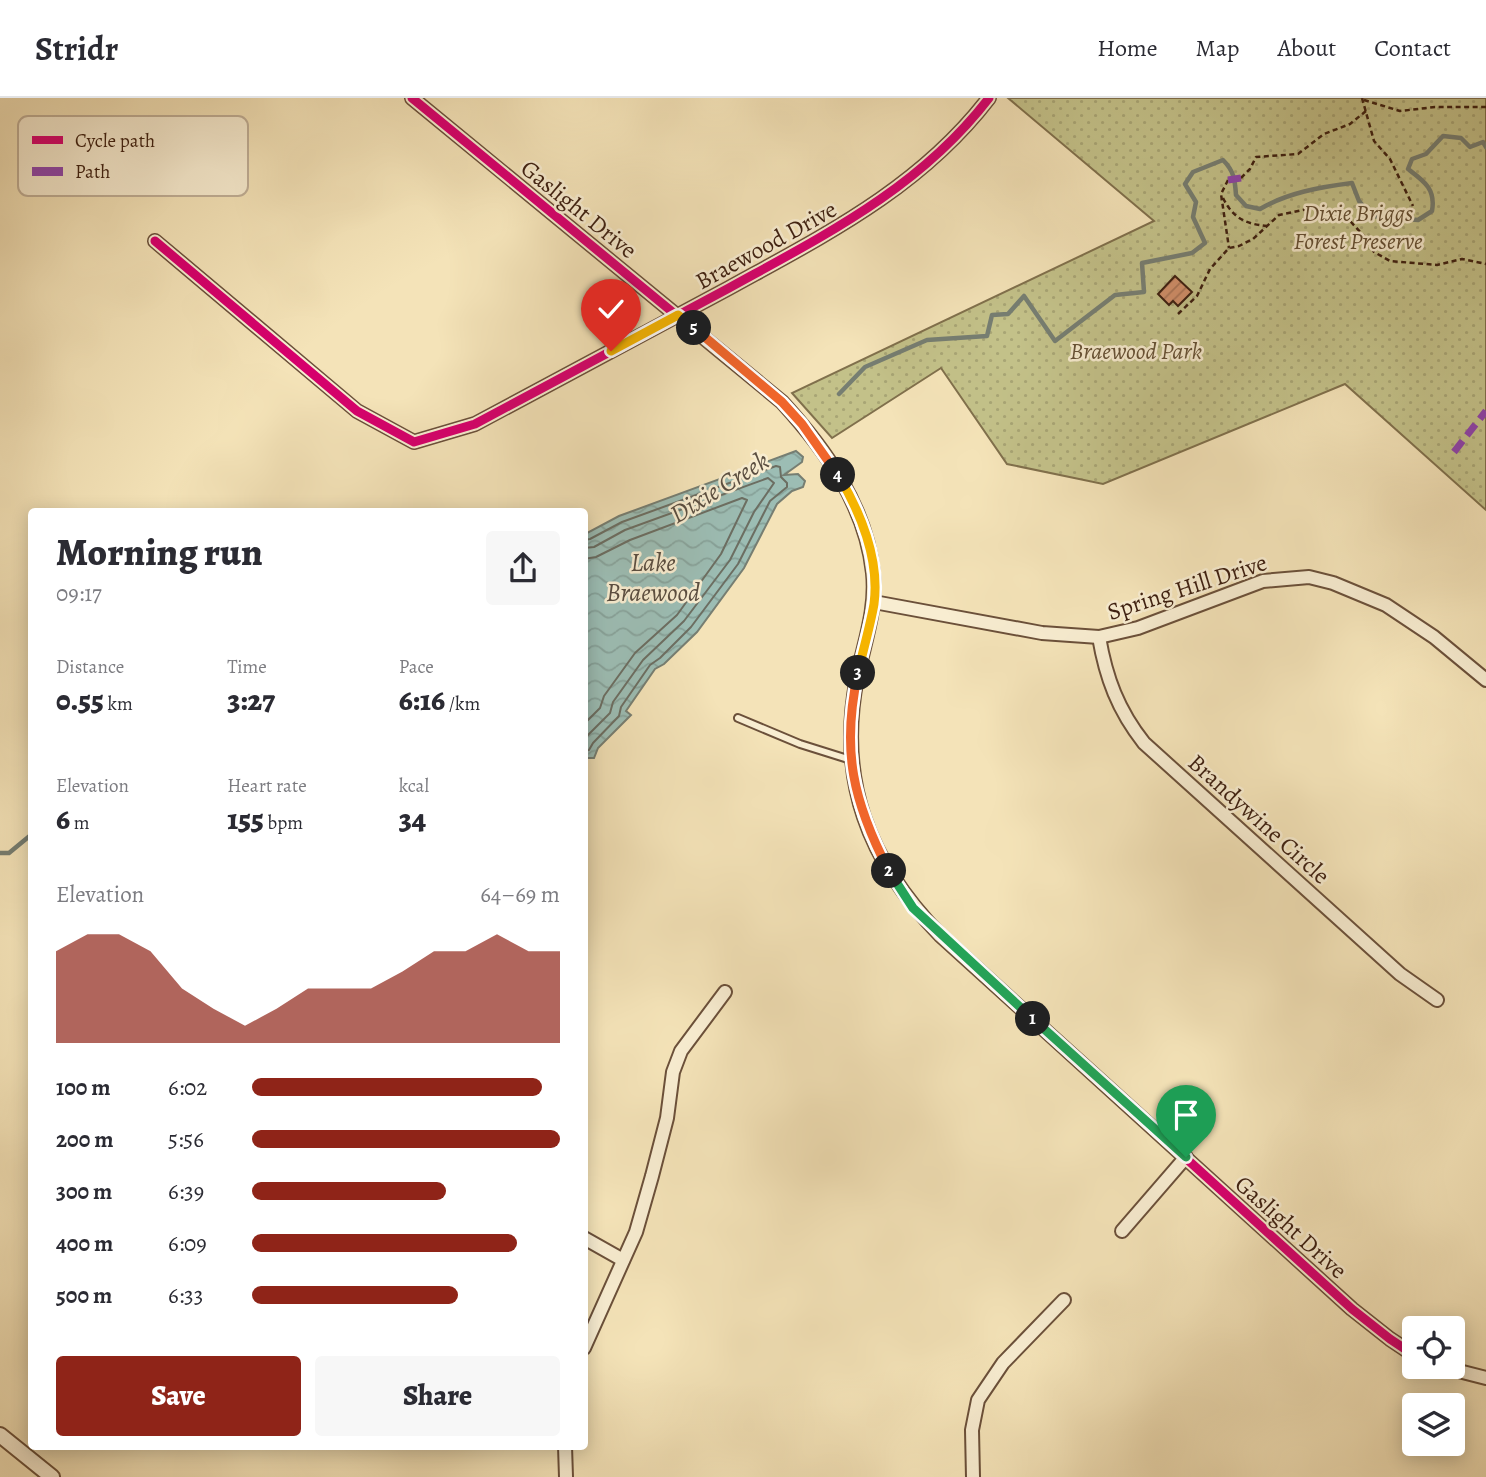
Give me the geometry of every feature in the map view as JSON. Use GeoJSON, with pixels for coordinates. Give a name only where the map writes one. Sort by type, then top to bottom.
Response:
{"type":"FeatureCollection","features":[{"type":"Feature","properties":{"kind":"street","name":"Gaslight Drive"},"geometry":{"type":"LineString","coordinates":[[412,98],[782,402],[832,465],[853,500],[864,528],[874,576],[874,602],[850,715],[853,780],[870,834],[890,874],[913,908],[1352,1309],[1402,1347]]}},
{"type":"Feature","properties":{"kind":"street","name":"Braewood Drive"},"geometry":{"type":"LineString","coordinates":[[155,241],[357,411],[414,442],[475,424],[845,224],[907,182],[958,135],[989,98]]}},
{"type":"Feature","properties":{"kind":"street","name":"Spring Hill Drive"},"geometry":{"type":"LineString","coordinates":[[874,602],[1042,633],[1099,637],[1138,628],[1263,581],[1309,577],[1358,592],[1386,605],[1434,637],[1486,680]]}},
{"type":"Feature","properties":{"kind":"street","name":"Brandywine Circle"},"geometry":{"type":"LineString","coordinates":[[1099,637],[1103,662],[1115,698],[1144,743],[1401,974],[1437,1000]]}},
{"type":"Feature","properties":{"kind":"street"},"geometry":{"type":"LineString","coordinates":[[588,1339],[636,1233],[667,1118],[673,1072],[681,1051],[725,992]]}},
{"type":"Feature","properties":{"kind":"street"},"geometry":{"type":"LineString","coordinates":[[1122,1231],[1186,1157]]}},
{"type":"Feature","properties":{"kind":"street"},"geometry":{"type":"LineString","coordinates":[[588,1240],[623,1261]]}},
{"type":"Feature","properties":{"kind":"street"},"geometry":{"type":"LineString","coordinates":[[973,1477],[972,1430],[978,1400],[1003,1363],[1064,1300]]}},
{"type":"Feature","properties":{"kind":"street"},"geometry":{"type":"LineString","coordinates":[[1465,1373],[1486,1378]]}},
{"type":"Feature","properties":{"kind":"street"},"geometry":{"type":"LineString","coordinates":[[0,1435],[52,1477]]}},
{"type":"Feature","properties":{"kind":"street"},"geometry":{"type":"LineString","coordinates":[[565,1450],[566,1477]]}},
{"type":"Feature","properties":{"kind":"lane"},"geometry":{"type":"LineString","coordinates":[[738,718],[800,744],[851,760]]}},
{"type":"Feature","properties":{"kind":"path"},"geometry":{"type":"LineString","coordinates":[[1363,99],[1400,111],[1435,107],[1486,107]]}},
{"type":"Feature","properties":{"kind":"path"},"geometry":{"type":"LineString","coordinates":[[1363,99],[1374,141],[1390,159],[1413,205]]}},
{"type":"Feature","properties":{"kind":"path"},"geometry":{"type":"LineString","coordinates":[[1241,178],[1250,169],[1256,156],[1298,154],[1324,134],[1350,124],[1366,111]]}},
{"type":"Feature","properties":{"kind":"path"},"geometry":{"type":"LineString","coordinates":[[1228,180],[1221,194],[1229,248]]}},
{"type":"Feature","properties":{"kind":"path"},"geometry":{"type":"LineString","coordinates":[[1221,194],[1229,210],[1242,221],[1267,226]]}},
{"type":"Feature","properties":{"kind":"path"},"geometry":{"type":"LineString","coordinates":[[1178,314],[1197,296],[1210,269],[1229,248],[1253,239],[1279,215],[1313,208],[1331,211],[1351,222],[1374,252],[1390,261],[1437,265],[1462,259],[1486,264]]}},
{"type":"Feature","properties":{"kind":"green space"},"geometry":{"type":"Polygon","coordinates":[[[1008,98],[1486,98],[1486,510],[1345,384],[1103,484],[1007,464],[941,368],[832,438],[792,393],[1154,221],[1008,98]]]}},
{"type":"Feature","properties":{"kind":"water","name":"Lake Braewood"},"geometry":{"type":"Polygon","coordinates":[[[796,451],[803,457],[802,462],[784,475],[798,474],[805,481],[803,487],[792,491],[777,504],[744,568],[697,632],[664,664],[655,669],[626,711],[631,715],[598,748],[594,758],[588,758],[588,532],[619,516],[796,451]]]}},
{"type":"Feature","properties":{"kind":"building"},"geometry":{"type":"Polygon","coordinates":[[[1175,276],[1192,292],[1178,306],[1173,301],[1169,305],[1158,294],[1175,276]]]}},
{"type":"Feature","properties":{"kind":"waterway","name":"Dixie Creek"},"geometry":{"type":"LineString","coordinates":[[839,394],[865,367],[927,340],[987,336],[992,315],[1008,314],[1024,296],[1055,341],[1115,295],[1144,292],[1142,263],[1192,253],[1205,243],[1193,217],[1196,202],[1185,184],[1193,172],[1223,160],[1233,176],[1236,195],[1246,206],[1260,209],[1304,191],[1352,183],[1359,201],[1371,216],[1418,220],[1432,211],[1433,203],[1424,182],[1408,169],[1412,159],[1426,154],[1443,136],[1461,138],[1470,147],[1483,142],[1486,147]]}},
{"type":"Feature","properties":{"kind":"waterway","name":"Dixie Creek"},"geometry":{"type":"LineString","coordinates":[[0,853],[9,853],[28,837]]}},
{"type":"Feature","properties":{"kind":"marked path"},"geometry":{"type":"LineString","coordinates":[[1228,180],[1241,178]]}},
{"type":"Feature","properties":{"kind":"marked path"},"geometry":{"type":"LineString","coordinates":[[1454,452],[1486,411]]}},
{"type":"Feature","properties":{"kind":"cycle path"},"geometry":{"type":"LineString","coordinates":[[412,98],[782,402],[814,440],[841,480],[862,525],[869,548],[874,586],[872,613],[857,678],[852,715],[851,751],[855,785],[877,848],[915,907],[940,935],[1352,1309],[1402,1347]]}},
{"type":"Feature","properties":{"kind":"cycle path"},"geometry":{"type":"LineString","coordinates":[[155,241],[357,411],[414,442],[475,424],[800,249],[902,184],[962,130],[989,98]]}},
{"type":"Feature","properties":{"kind":"route"},"geometry":{"type":"LineString","coordinates":[[611,351],[678,315],[782,402],[816,443],[853,500],[871,556],[874,602],[850,715],[850,740],[853,780],[859,801],[870,834],[890,874],[913,908],[940,934],[1186,1157]]}},
{"type":"Feature","properties":{"kind":"park label","name":"Dixie Briggs Forest Preserve"},"geometry":{"type":"Point","coordinates":[1358,227]}},
{"type":"Feature","properties":{"kind":"park label","name":"Braewood Park"},"geometry":{"type":"Point","coordinates":[1136,351]}}]}
